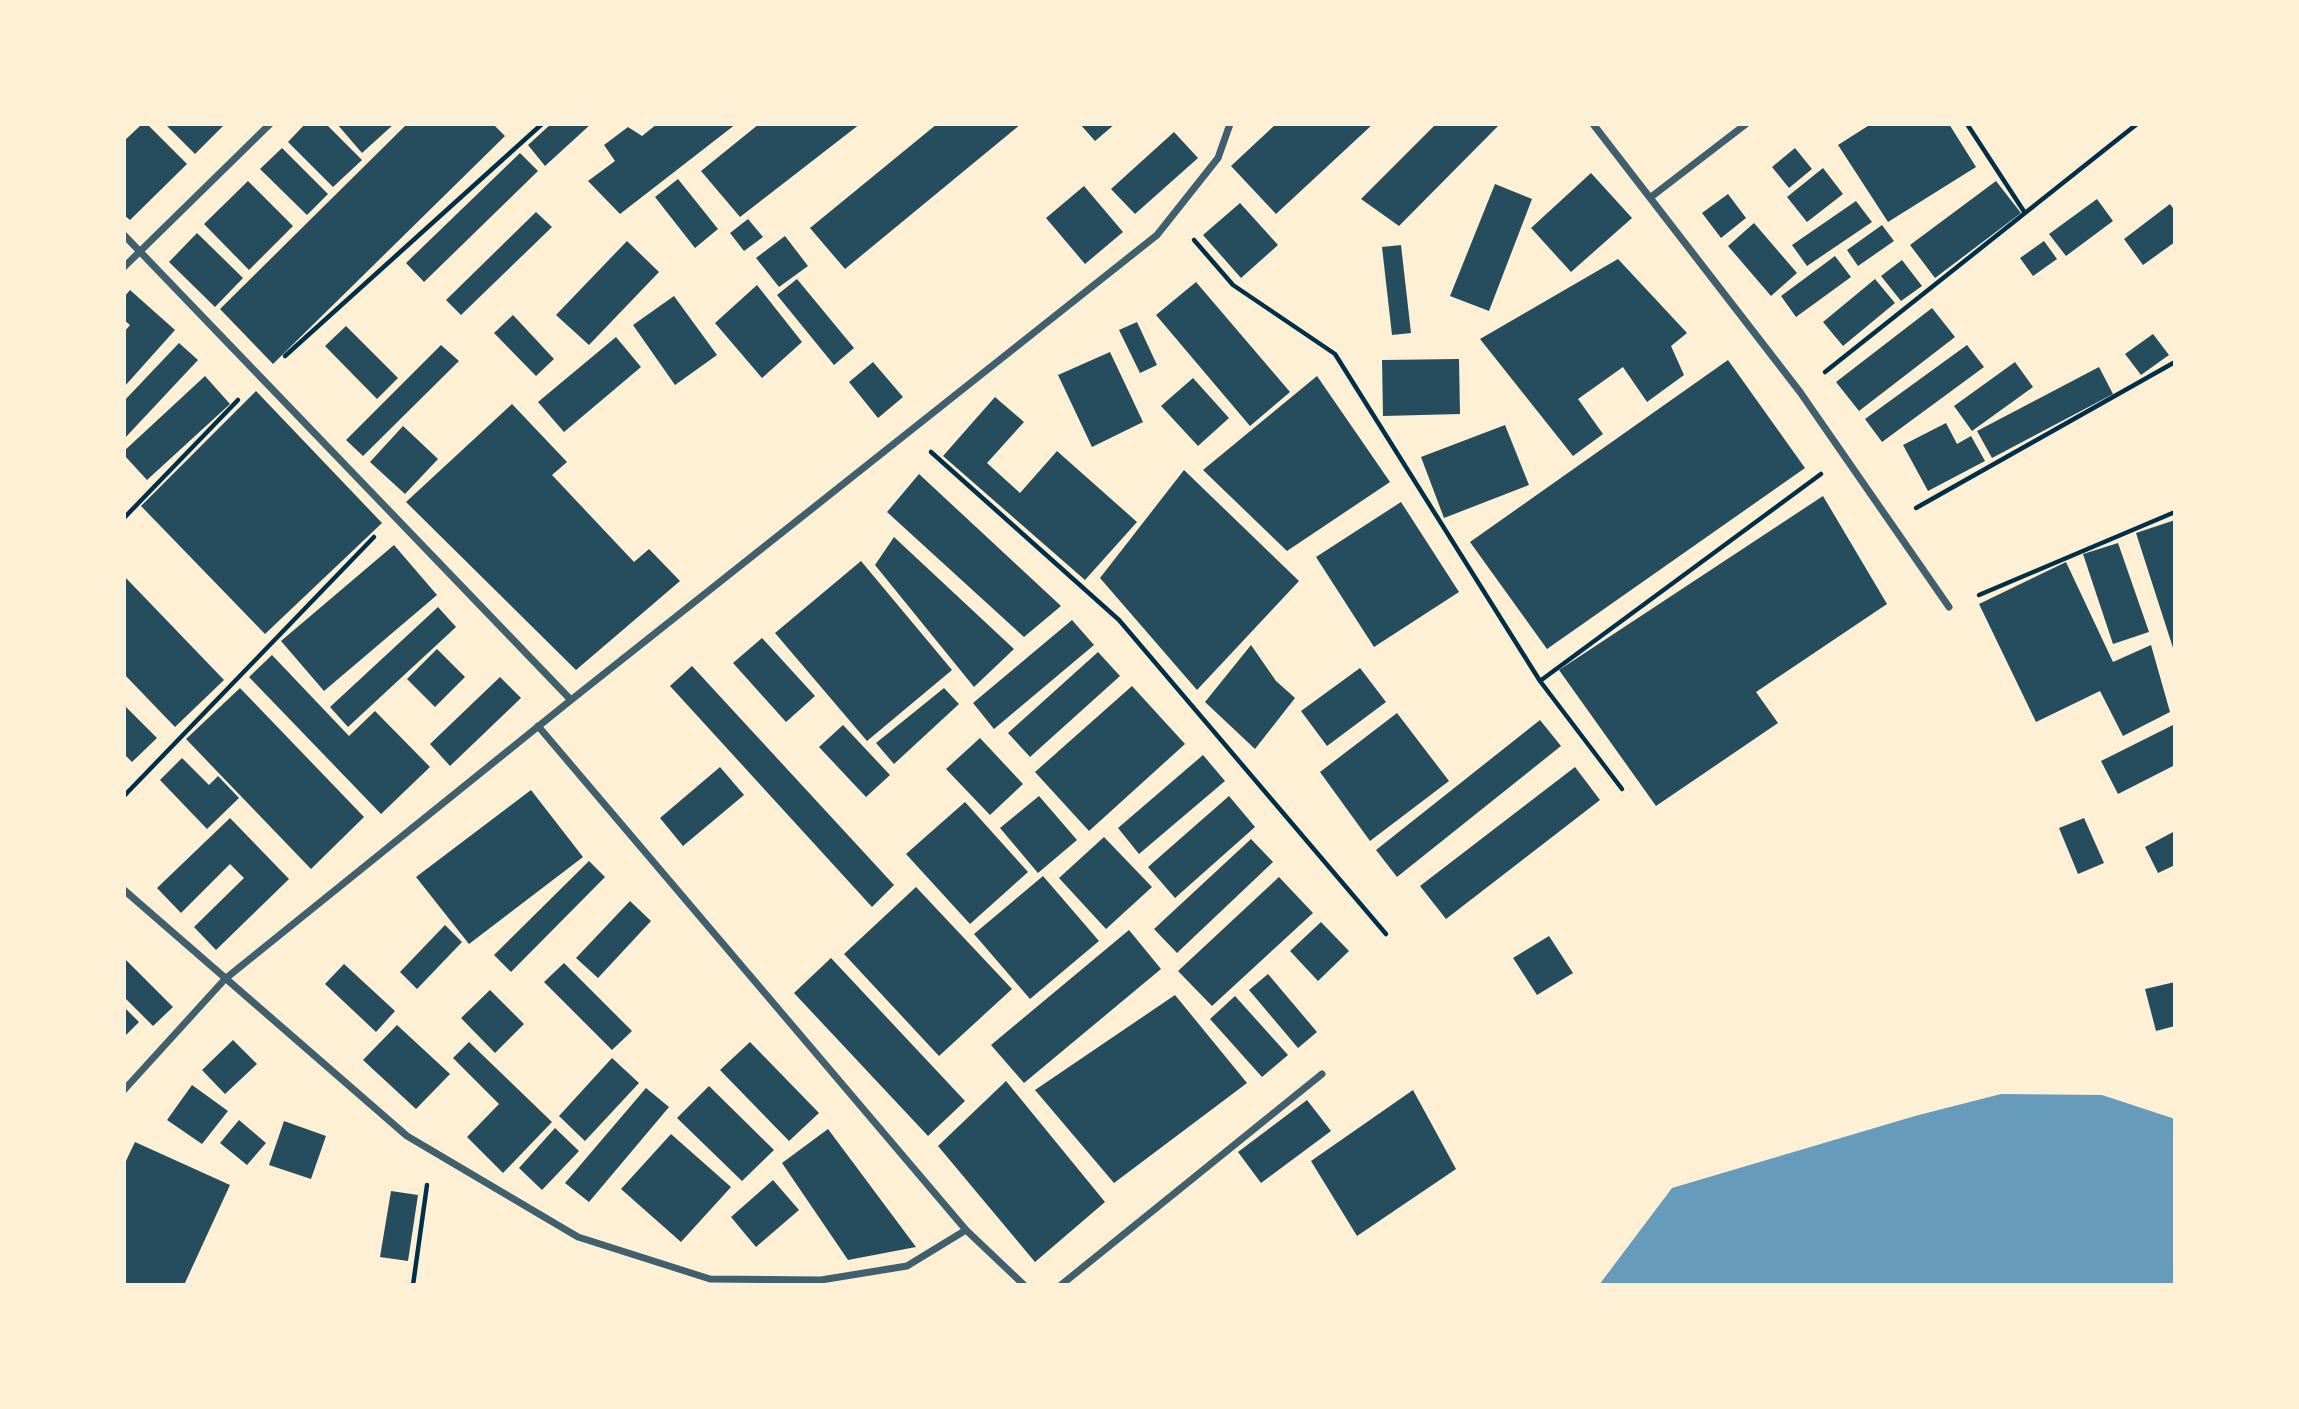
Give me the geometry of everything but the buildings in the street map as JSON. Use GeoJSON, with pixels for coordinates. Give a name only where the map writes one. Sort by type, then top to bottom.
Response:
{"type":"FeatureCollection","features":[{"type":"Feature","properties":{"kind":"street"},"geometry":{"type":"LineString","coordinates":[[124,267],[270,124]]}},
{"type":"Feature","properties":{"kind":"street"},"geometry":{"type":"LineString","coordinates":[[124,1090],[225,979],[571,699],[1157,235],[1218,158],[1230,124]]}},
{"type":"Feature","properties":{"kind":"street"},"geometry":{"type":"LineString","coordinates":[[1593,124],[1800,392],[1949,607]]}},
{"type":"Feature","properties":{"kind":"street"},"geometry":{"type":"LineString","coordinates":[[1651,197],[1746,124]]}},
{"type":"Feature","properties":{"kind":"street"},"geometry":{"type":"LineString","coordinates":[[124,235],[571,699]]}},
{"type":"Feature","properties":{"kind":"street"},"geometry":{"type":"LineString","coordinates":[[538,726],[966,1230],[1024,1285]]}},
{"type":"Feature","properties":{"kind":"street"},"geometry":{"type":"LineString","coordinates":[[124,890],[407,1136],[578,1237],[710,1279],[821,1280],[907,1266],[966,1230]]}},
{"type":"Feature","properties":{"kind":"street"},"geometry":{"type":"LineString","coordinates":[[1061,1285],[1322,1074]]}},
{"type":"Feature","properties":{"kind":"path"},"geometry":{"type":"LineString","coordinates":[[124,518],[261,377],[542,124]]}},
{"type":"Feature","properties":{"kind":"path"},"geometry":{"type":"LineString","coordinates":[[1967,124],[2025,213]]}},
{"type":"Feature","properties":{"kind":"path"},"geometry":{"type":"LineString","coordinates":[[1800,392],[2137,124]]}},
{"type":"Feature","properties":{"kind":"path"},"geometry":{"type":"LineString","coordinates":[[1172,216],[1233,285],[1335,354],[1539,681],[1622,789]]}},
{"type":"Feature","properties":{"kind":"path"},"geometry":{"type":"LineString","coordinates":[[1891,523],[2175,362]]}},
{"type":"Feature","properties":{"kind":"path"},"geometry":{"type":"LineString","coordinates":[[908,433],[1119,620],[1386,934]]}},
{"type":"Feature","properties":{"kind":"path"},"geometry":{"type":"LineString","coordinates":[[1539,681],[1844,456]]}},
{"type":"Feature","properties":{"kind":"path"},"geometry":{"type":"LineString","coordinates":[[1949,607],[2175,512]]}},
{"type":"Feature","properties":{"kind":"path"},"geometry":{"type":"LineString","coordinates":[[124,796],[394,515]]}},
{"type":"Feature","properties":{"kind":"path"},"geometry":{"type":"LineString","coordinates":[[413,1285],[432,1151]]}},
{"type":"Feature","properties":{"kind":"water"},"geometry":{"type":"Polygon","coordinates":[[[2001,1094],[2102,1095],[2175,1119],[2175,1285],[1599,1285],[1672,1188],[1915,1116],[2001,1094]]]}}]}
